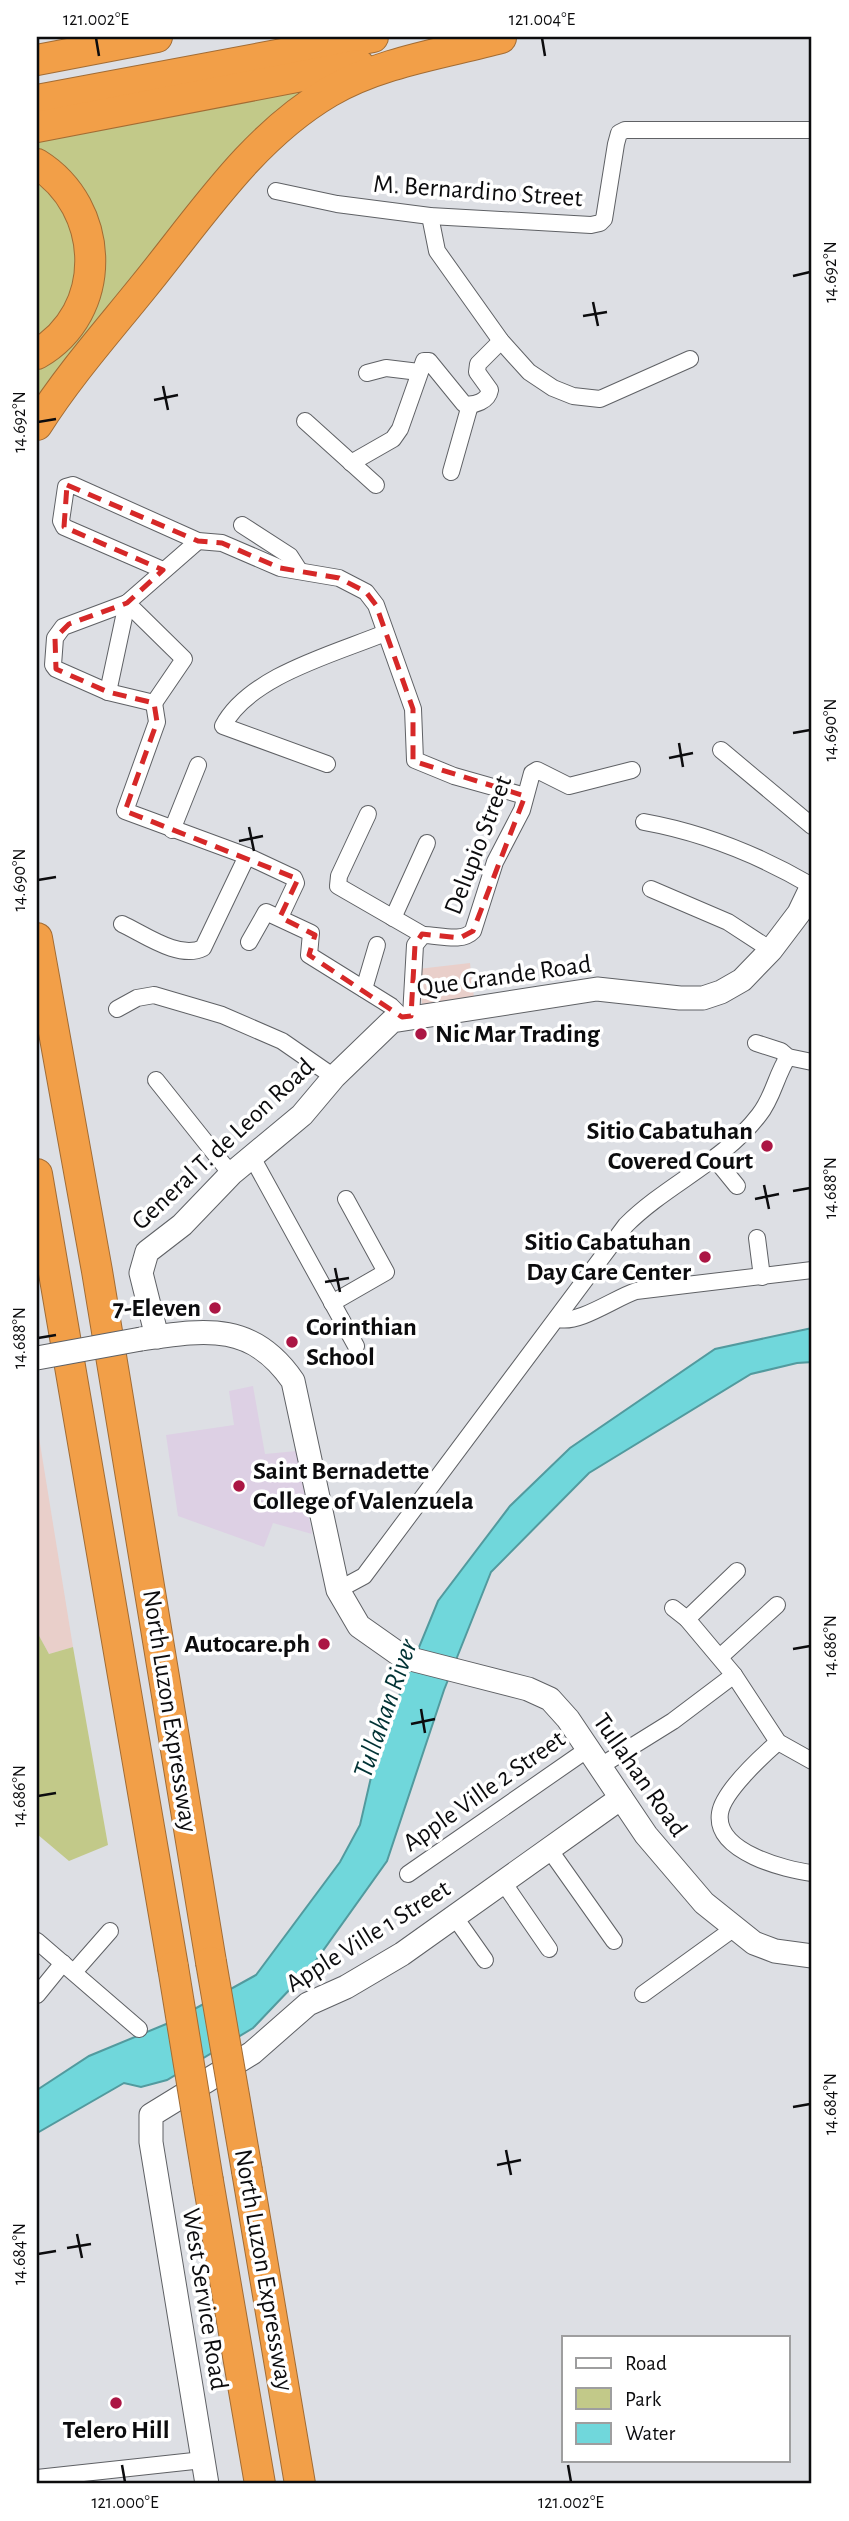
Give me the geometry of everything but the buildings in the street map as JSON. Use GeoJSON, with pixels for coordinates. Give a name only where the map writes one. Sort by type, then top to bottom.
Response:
{"type":"FeatureCollection","features":[{"type":"Feature","properties":{"kind":"highway"},"geometry":{"type":"LineString","coordinates":[[37,60],[157,37]]}},
{"type":"Feature","properties":{"kind":"highway"},"geometry":{"type":"LineString","coordinates":[[37,81],[270,37]]}},
{"type":"Feature","properties":{"kind":"highway"},"geometry":{"type":"LineString","coordinates":[[37,100],[373,37]]}},
{"type":"Feature","properties":{"kind":"highway"},"geometry":{"type":"LineString","coordinates":[[37,127],[504,37]]}},
{"type":"Feature","properties":{"kind":"highway"},"geometry":{"type":"LineString","coordinates":[[37,425],[71,376],[246,159],[283,123],[331,90],[371,73],[504,37]]}},
{"type":"Feature","properties":{"kind":"highway"},"geometry":{"type":"LineString","coordinates":[[37,164],[68,191],[81,211],[91,253],[89,283],[78,313],[52,343],[37,354]]}},
{"type":"Feature","properties":{"kind":"highway","name":"North Luzon Expressway"},"geometry":{"type":"LineString","coordinates":[[37,938],[97,1271],[300,2484]]}},
{"type":"Feature","properties":{"kind":"highway","name":"North Luzon Expressway"},"geometry":{"type":"LineString","coordinates":[[37,1174],[260,2484]]}},
{"type":"Feature","properties":{"kind":"main road","name":"Que Grande Road"},"geometry":{"type":"LineString","coordinates":[[406,1017],[597,989],[703,998],[742,980],[771,950],[799,913],[812,886]]}},
{"type":"Feature","properties":{"kind":"main road","name":"General T. de Leon Road"},"geometry":{"type":"LineString","coordinates":[[149,1338],[141,1273],[147,1252],[182,1225],[232,1174],[302,1115],[334,1077],[382,1030],[406,1017]]}},
{"type":"Feature","properties":{"kind":"main road"},"geometry":{"type":"LineString","coordinates":[[37,1358],[149,1338],[224,1333],[262,1347],[293,1381],[338,1590]]}},
{"type":"Feature","properties":{"kind":"main road","name":"Tullahan Road"},"geometry":{"type":"LineString","coordinates":[[338,1590],[359,1626],[404,1657],[491,1679],[550,1699],[560,1709],[679,1877],[733,1929],[754,1943],[775,1951],[812,1956]]}},
{"type":"Feature","properties":{"kind":"main road","name":"Apple Ville 1 Street"},"geometry":{"type":"LineString","coordinates":[[149,2123],[151,2115],[159,2108],[253,2053],[307,2004],[346,1987],[402,1954],[621,1798]]}},
{"type":"Feature","properties":{"kind":"main road","name":"West Service Road"},"geometry":{"type":"LineString","coordinates":[[149,2123],[207,2484]]}},
{"type":"Feature","properties":{"kind":"street","name":"M. Bernardino Street"},"geometry":{"type":"LineString","coordinates":[[276,191],[337,204],[430,216],[600,223],[606,214],[616,144],[619,133],[625,130],[812,130]]}},
{"type":"Feature","properties":{"kind":"street"},"geometry":{"type":"LineString","coordinates":[[430,216],[437,251],[501,341],[529,372],[553,388],[587,399],[600,399],[690,359]]}},
{"type":"Feature","properties":{"kind":"street"},"geometry":{"type":"LineString","coordinates":[[351,463],[393,439],[405,417],[422,365],[429,361],[464,404],[470,405],[490,394],[477,372],[478,364],[501,341]]}},
{"type":"Feature","properties":{"kind":"street"},"geometry":{"type":"LineString","coordinates":[[367,373],[386,368],[419,372]]}},
{"type":"Feature","properties":{"kind":"street"},"geometry":{"type":"LineString","coordinates":[[451,472],[470,405]]}},
{"type":"Feature","properties":{"kind":"street"},"geometry":{"type":"LineString","coordinates":[[305,421],[376,485]]}},
{"type":"Feature","properties":{"kind":"street"},"geometry":{"type":"LineString","coordinates":[[163,570],[64,527],[61,521],[66,487],[73,485],[198,541],[222,543],[280,568],[340,578],[366,592],[376,605],[413,709],[415,760],[454,776],[525,796]]}},
{"type":"Feature","properties":{"kind":"street"},"geometry":{"type":"LineString","coordinates":[[242,525],[290,556],[299,570]]}},
{"type":"Feature","properties":{"kind":"street"},"geometry":{"type":"LineString","coordinates":[[154,703],[107,692],[54,667],[55,638],[69,624],[127,603],[198,541]]}},
{"type":"Feature","properties":{"kind":"street"},"geometry":{"type":"LineString","coordinates":[[107,692],[127,603]]}},
{"type":"Feature","properties":{"kind":"street"},"geometry":{"type":"LineString","coordinates":[[127,603],[184,659],[154,703],[157,722],[125,811],[247,856],[296,880],[280,916]]}},
{"type":"Feature","properties":{"kind":"street"},"geometry":{"type":"LineString","coordinates":[[327,764],[223,726],[230,713],[264,684],[385,633]]}},
{"type":"Feature","properties":{"kind":"street"},"geometry":{"type":"LineString","coordinates":[[721,750],[812,826]]}},
{"type":"Feature","properties":{"kind":"street"},"geometry":{"type":"LineString","coordinates":[[172,830],[198,765]]}},
{"type":"Feature","properties":{"kind":"street","name":"Delupio Street"},"geometry":{"type":"LineString","coordinates":[[406,1017],[415,945],[423,935],[460,938],[472,931],[495,862],[522,810],[528,780],[537,769],[569,786],[632,770]]}},
{"type":"Feature","properties":{"kind":"street"},"geometry":{"type":"LineString","coordinates":[[368,814],[339,876],[338,886],[423,935]]}},
{"type":"Feature","properties":{"kind":"street"},"geometry":{"type":"LineString","coordinates":[[644,822],[688,830],[727,844],[767,861],[812,886]]}},
{"type":"Feature","properties":{"kind":"street"},"geometry":{"type":"LineString","coordinates":[[393,918],[427,843]]}},
{"type":"Feature","properties":{"kind":"street"},"geometry":{"type":"LineString","coordinates":[[122,924],[171,947],[192,952],[203,948],[247,856]]}},
{"type":"Feature","properties":{"kind":"street"},"geometry":{"type":"LineString","coordinates":[[651,889],[728,922],[771,950]]}},
{"type":"Feature","properties":{"kind":"street"},"geometry":{"type":"LineString","coordinates":[[248,942],[262,915],[266,912],[280,916],[311,933],[309,955],[406,1017]]}},
{"type":"Feature","properties":{"kind":"street"},"geometry":{"type":"LineString","coordinates":[[364,989],[377,945]]}},
{"type":"Feature","properties":{"kind":"street"},"geometry":{"type":"LineString","coordinates":[[117,1009],[137,998],[154,995],[199,1008],[282,1041],[334,1077]]}},
{"type":"Feature","properties":{"kind":"street"},"geometry":{"type":"LineString","coordinates":[[756,1043],[781,1051],[788,1057],[812,1062]]}},
{"type":"Feature","properties":{"kind":"street"},"geometry":{"type":"LineString","coordinates":[[338,1590],[364,1576],[559,1319],[626,1225],[645,1206],[715,1159],[759,1115],[788,1057]]}},
{"type":"Feature","properties":{"kind":"street"},"geometry":{"type":"LineString","coordinates":[[156,1080],[232,1174]]}},
{"type":"Feature","properties":{"kind":"street"},"geometry":{"type":"LineString","coordinates":[[252,1157],[356,1346]]}},
{"type":"Feature","properties":{"kind":"street"},"geometry":{"type":"LineString","coordinates":[[715,1159],[737,1186]]}},
{"type":"Feature","properties":{"kind":"street"},"geometry":{"type":"LineString","coordinates":[[332,1303],[386,1272],[346,1199]]}},
{"type":"Feature","properties":{"kind":"street"},"geometry":{"type":"LineString","coordinates":[[757,1238],[762,1277]]}},
{"type":"Feature","properties":{"kind":"street"},"geometry":{"type":"LineString","coordinates":[[559,1319],[578,1318],[612,1299],[636,1291],[812,1270]]}},
{"type":"Feature","properties":{"kind":"street"},"geometry":{"type":"LineString","coordinates":[[687,1619],[737,1571]]}},
{"type":"Feature","properties":{"kind":"street"},"geometry":{"type":"LineString","coordinates":[[720,1657],[777,1605]]}},
{"type":"Feature","properties":{"kind":"street"},"geometry":{"type":"LineString","coordinates":[[673,1608],[687,1619],[720,1657],[778,1742],[812,1761]]}},
{"type":"Feature","properties":{"kind":"street","name":"Apple Ville 2 Street"},"geometry":{"type":"LineString","coordinates":[[408,1874],[594,1758],[673,1721],[734,1675]]}},
{"type":"Feature","properties":{"kind":"street"},"geometry":{"type":"LineString","coordinates":[[778,1742],[756,1761],[720,1813],[723,1829],[741,1851],[781,1869],[812,1873]]}},
{"type":"Feature","properties":{"kind":"street"},"geometry":{"type":"LineString","coordinates":[[549,1849],[614,1941]]}},
{"type":"Feature","properties":{"kind":"street"},"geometry":{"type":"LineString","coordinates":[[503,1882],[549,1949]]}},
{"type":"Feature","properties":{"kind":"street"},"geometry":{"type":"LineString","coordinates":[[454,1916],[485,1960]]}},
{"type":"Feature","properties":{"kind":"street"},"geometry":{"type":"LineString","coordinates":[[643,1994],[733,1929]]}},
{"type":"Feature","properties":{"kind":"street"},"geometry":{"type":"LineString","coordinates":[[37,1995],[110,1931]]}},
{"type":"Feature","properties":{"kind":"street"},"geometry":{"type":"LineString","coordinates":[[37,1941],[139,2029]]}},
{"type":"Feature","properties":{"kind":"street"},"geometry":{"type":"LineString","coordinates":[[37,2478],[203,2460]]}},
{"type":"Feature","properties":{"kind":"highlighted area"},"geometry":{"type":"Polygon","coordinates":[[[67,485],[198,541],[222,543],[280,568],[339,578],[366,592],[376,605],[413,709],[413,761],[525,796],[473,931],[460,938],[422,934],[415,945],[411,1016],[402,1017],[309,955],[315,935],[280,917],[298,879],[125,811],[157,722],[154,703],[108,692],[56,669],[55,638],[69,624],[127,603],[163,570],[64,527],[67,485]]]}},
{"type":"Feature","properties":{"kind":"shaded area"},"geometry":{"type":"Polygon","coordinates":[[[470,963],[474,998],[422,1004],[418,969],[470,963]]]}},
{"type":"Feature","properties":{"kind":"shaded area","name":"Saint Bernadette College of Valenzuela"},"geometry":{"type":"Polygon","coordinates":[[[253,1386],[265,1454],[297,1451],[312,1534],[273,1523],[264,1547],[178,1516],[166,1435],[234,1425],[229,1391],[253,1386]]]}},
{"type":"Feature","properties":{"kind":"shaded area"},"geometry":{"type":"Polygon","coordinates":[[[37,1425],[73,1647],[49,1654],[37,1632],[37,1425]]]}},
{"type":"Feature","properties":{"kind":"green space"},"geometry":{"type":"Polygon","coordinates":[[[319,87],[37,406],[37,362],[97,270],[37,158],[37,134],[319,87]]]}},
{"type":"Feature","properties":{"kind":"green space"},"geometry":{"type":"Polygon","coordinates":[[[37,182],[64,209],[80,258],[70,307],[37,344],[37,182]]]}},
{"type":"Feature","properties":{"kind":"green space"},"geometry":{"type":"Polygon","coordinates":[[[37,1632],[49,1654],[73,1647],[108,1845],[69,1861],[37,1834],[37,1632]]]}},
{"type":"Feature","properties":{"kind":"water"},"geometry":{"type":"Polygon","coordinates":[[[812,1328],[812,1362],[751,1374],[589,1473],[491,1572],[444,1690],[387,1861],[312,1966],[253,2028],[167,2080],[141,2087],[124,2083],[37,2133],[37,2090],[89,2056],[171,2022],[256,1975],[340,1862],[360,1825],[378,1747],[438,1601],[510,1506],[570,1448],[715,1349],[812,1328]]]}},
{"type":"Feature","properties":{"kind":"place","name":"Nic Mar Trading"},"geometry":{"type":"Point","coordinates":[421,1034]}},
{"type":"Feature","properties":{"kind":"place","name":"Sitio Cabatuhan Covered Court"},"geometry":{"type":"Point","coordinates":[767,1146]}},
{"type":"Feature","properties":{"kind":"place","name":"Sitio Cabatuhan Day Care Center"},"geometry":{"type":"Point","coordinates":[705,1257]}},
{"type":"Feature","properties":{"kind":"place","name":"7-Eleven"},"geometry":{"type":"Point","coordinates":[215,1308]}},
{"type":"Feature","properties":{"kind":"place","name":"Corinthian School"},"geometry":{"type":"Point","coordinates":[292,1342]}},
{"type":"Feature","properties":{"kind":"place","name":"Saint Bernadette College of Valenzuela"},"geometry":{"type":"Point","coordinates":[239,1486]}},
{"type":"Feature","properties":{"kind":"place","name":"Autocare.ph"},"geometry":{"type":"Point","coordinates":[324,1644]}},
{"type":"Feature","properties":{"kind":"place","name":"Telero Hill"},"geometry":{"type":"Point","coordinates":[116,2403]}},
{"type":"Feature","properties":{"kind":"water label","name":"Tullahan River"},"geometry":{"type":"Point","coordinates":[386,1709]}}]}
